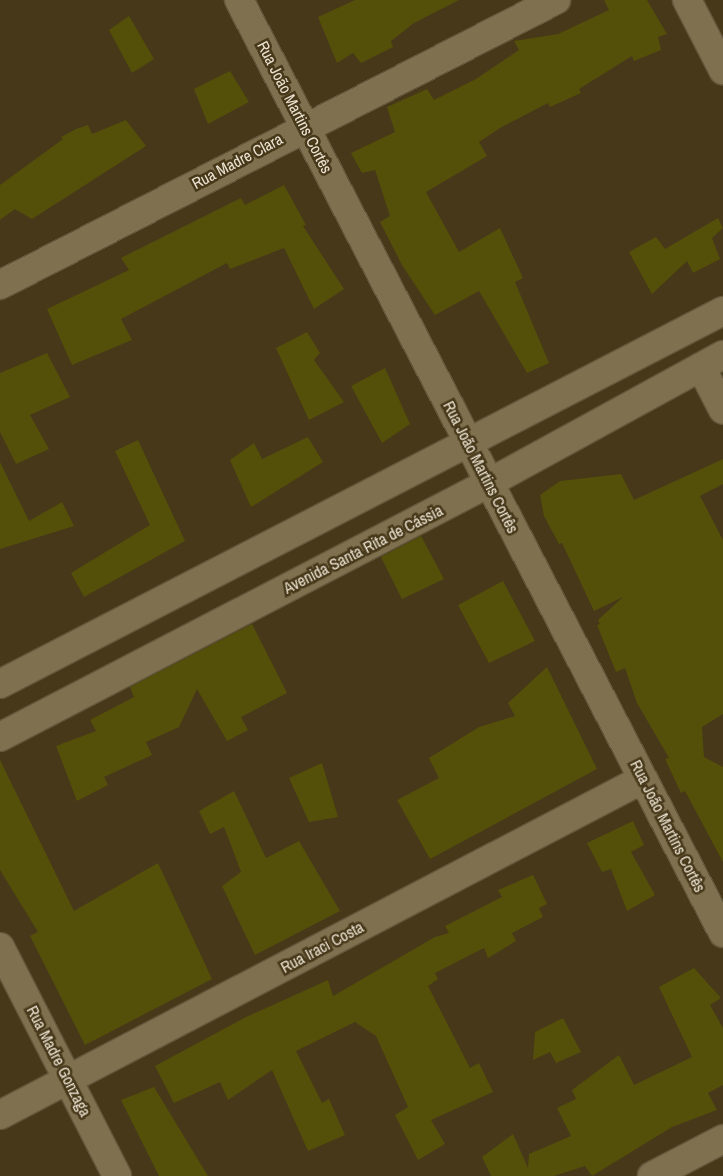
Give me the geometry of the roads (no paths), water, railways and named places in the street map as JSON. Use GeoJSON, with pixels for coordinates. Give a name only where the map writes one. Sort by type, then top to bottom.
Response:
{"type":"FeatureCollection","features":[{"type":"Feature","properties":{"kind":"street","name":"Rua João Martins Cortês"},"geometry":{"type":"LineString","coordinates":[[239,0],[723,934]]}},
{"type":"Feature","properties":{"kind":"street","name":"Rua Madre Clara"},"geometry":{"type":"LineString","coordinates":[[0,285],[304,126],[556,0]]}},
{"type":"Feature","properties":{"kind":"street"},"geometry":{"type":"LineString","coordinates":[[687,0],[723,70]]}},
{"type":"Feature","properties":{"kind":"street"},"geometry":{"type":"LineString","coordinates":[[0,684],[723,311]]}},
{"type":"Feature","properties":{"kind":"street"},"geometry":{"type":"LineString","coordinates":[[712,361],[723,410]]}},
{"type":"Feature","properties":{"kind":"street","name":"Avenida Santa Rita de Cássia"},"geometry":{"type":"LineString","coordinates":[[0,737],[489,483],[712,361]]}},
{"type":"Feature","properties":{"kind":"street"},"geometry":{"type":"LineString","coordinates":[[604,372],[624,410]]}},
{"type":"Feature","properties":{"kind":"street","name":"Rua Iraci Costa"},"geometry":{"type":"LineString","coordinates":[[0,1115],[643,779]]}},
{"type":"Feature","properties":{"kind":"street","name":"Rua Madre Gonzaga"},"geometry":{"type":"LineString","coordinates":[[0,947],[69,1078],[117,1176]]}},
{"type":"Feature","properties":{"kind":"street"},"geometry":{"type":"LineString","coordinates":[[652,1176],[723,1139]]}}]}
